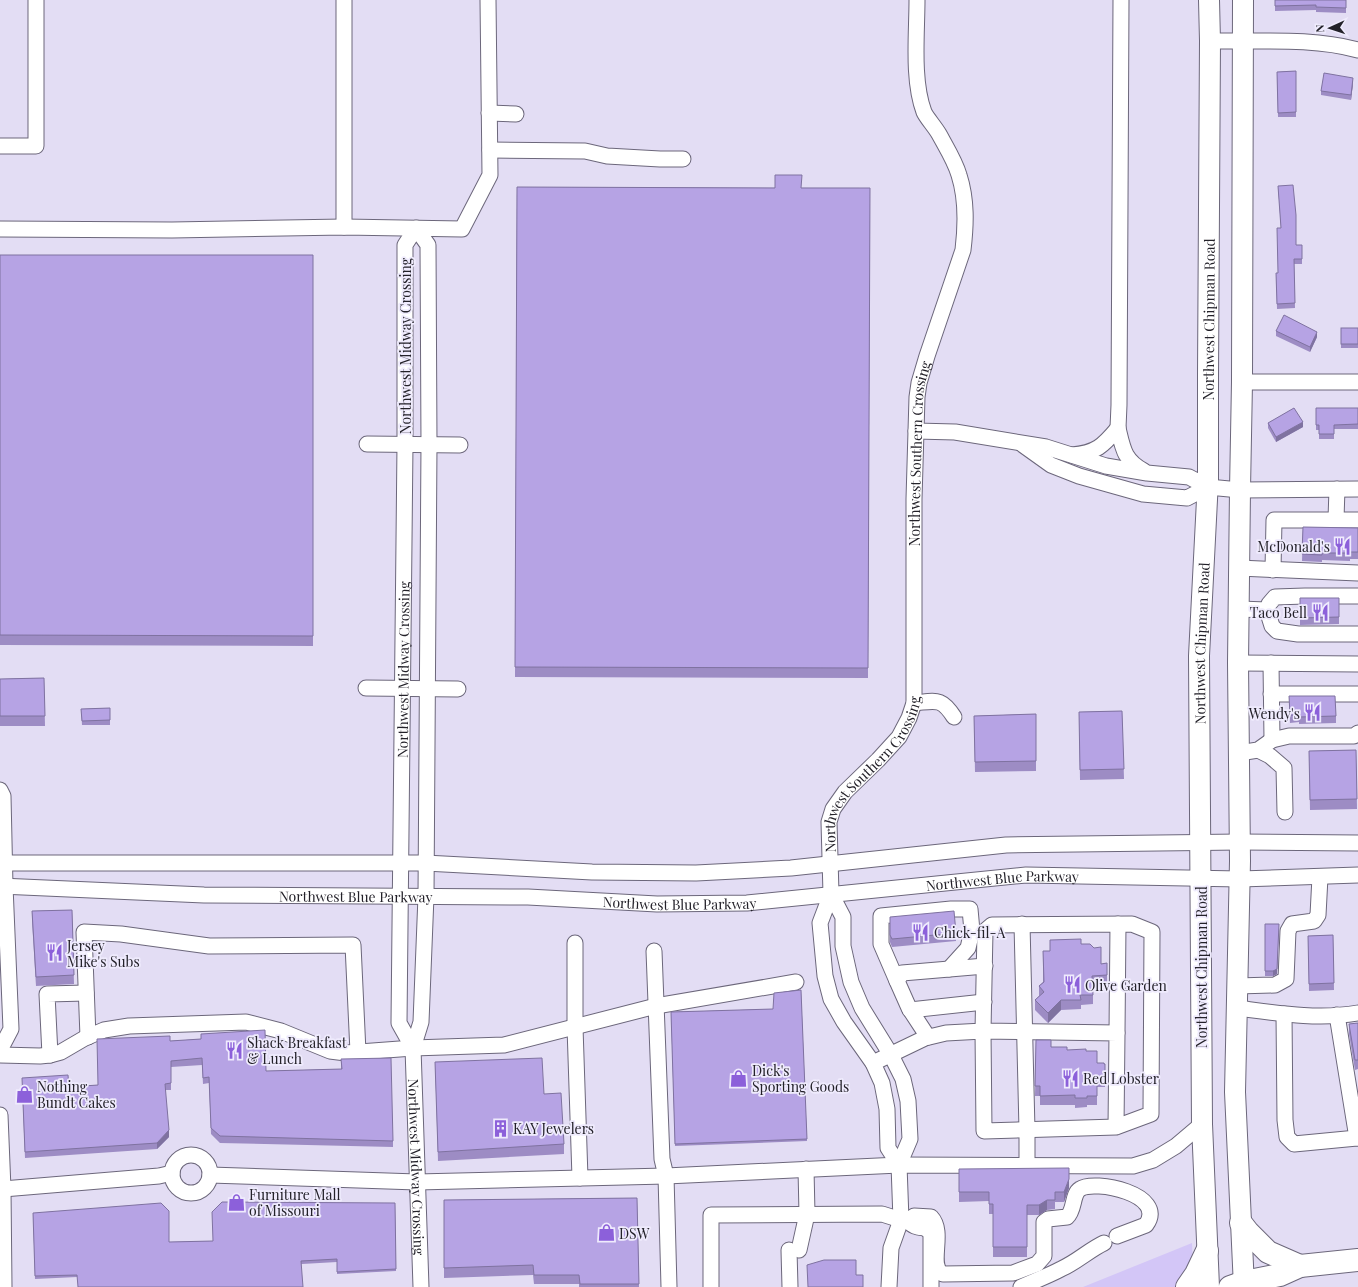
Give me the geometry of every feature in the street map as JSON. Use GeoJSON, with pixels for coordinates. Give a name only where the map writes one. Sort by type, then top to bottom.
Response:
{"type":"FeatureCollection","features":[{"type":"Feature","properties":{"kind":"highway"},"geometry":{"type":"LineString","coordinates":[[1241,1223],[1268,1252],[1300,1266]]}},
{"type":"Feature","properties":{"kind":"highway"},"geometry":{"type":"LineString","coordinates":[[1187,1287],[1196,1274],[1207,1252]]}},
{"type":"Feature","properties":{"kind":"highway"},"geometry":{"type":"LineString","coordinates":[[1239,1285],[1280,1275],[1300,1266],[1358,1260]]}},
{"type":"Feature","properties":{"kind":"main road","name":"Northwest Chipman Road"},"geometry":{"type":"LineString","coordinates":[[1209,0],[1208,487],[1199,656],[1202,1124],[1209,1287]]}},
{"type":"Feature","properties":{"kind":"main road"},"geometry":{"type":"LineString","coordinates":[[1239,1285],[1241,1223],[1235,1092],[1240,842],[1248,751],[1238,663],[1242,382],[1243,0]]}},
{"type":"Feature","properties":{"kind":"street"},"geometry":{"type":"LineString","coordinates":[[0,146],[36,146],[36,0]]}},
{"type":"Feature","properties":{"kind":"street"},"geometry":{"type":"LineString","coordinates":[[344,0],[344,227]]}},
{"type":"Feature","properties":{"kind":"street"},"geometry":{"type":"LineString","coordinates":[[0,229],[172,230],[344,227],[462,229],[490,175],[488,0]]}},
{"type":"Feature","properties":{"kind":"street","name":"Northwest Southern Crossing"},"geometry":{"type":"LineString","coordinates":[[889,1287],[891,1248],[904,1220],[899,1165],[888,1148],[887,1110],[882,1083],[873,1063],[844,1022],[831,999],[825,976],[820,923],[831,894],[830,822],[833,810],[845,792],[899,737],[909,718],[914,703],[916,431],[919,383],[963,250],[966,215],[959,174],[935,126],[924,113],[917,84],[917,0]]}},
{"type":"Feature","properties":{"kind":"street"},"geometry":{"type":"LineString","coordinates":[[1121,0],[1118,428],[1123,451],[1134,464],[1147,473]]}},
{"type":"Feature","properties":{"kind":"street"},"geometry":{"type":"LineString","coordinates":[[1210,41],[1316,42],[1358,50]]}},
{"type":"Feature","properties":{"kind":"street"},"geometry":{"type":"LineString","coordinates":[[490,113],[516,114]]}},
{"type":"Feature","properties":{"kind":"street"},"geometry":{"type":"LineString","coordinates":[[490,150],[585,151],[607,156],[684,159]]}},
{"type":"Feature","properties":{"kind":"street","name":"Northwest Midway Crossing"},"geometry":{"type":"LineString","coordinates":[[413,1048],[399,1023],[405,444],[405,245],[416,228],[428,245],[429,444],[426,688],[426,896],[421,1022],[413,1048],[421,1287]]}},
{"type":"Feature","properties":{"kind":"street"},"geometry":{"type":"LineString","coordinates":[[1242,382],[1358,382]]}},
{"type":"Feature","properties":{"kind":"street"},"geometry":{"type":"LineString","coordinates":[[1071,455],[1096,450],[1104,445],[1118,428]]}},
{"type":"Feature","properties":{"kind":"street"},"geometry":{"type":"LineString","coordinates":[[916,431],[955,432],[1046,447],[1106,466],[1147,473],[1189,477],[1208,487],[1240,490],[1358,488]]}},
{"type":"Feature","properties":{"kind":"street"},"geometry":{"type":"LineString","coordinates":[[367,444],[429,444],[460,446]]}},
{"type":"Feature","properties":{"kind":"street"},"geometry":{"type":"LineString","coordinates":[[1022,444],[1051,465],[1079,476],[1143,494],[1188,498],[1208,487]]}},
{"type":"Feature","properties":{"kind":"street"},"geometry":{"type":"LineString","coordinates":[[1336,520],[1337,489]]}},
{"type":"Feature","properties":{"kind":"street"},"geometry":{"type":"LineString","coordinates":[[1273,570],[1274,520],[1358,520]]}},
{"type":"Feature","properties":{"kind":"street"},"geometry":{"type":"LineString","coordinates":[[1239,568],[1358,573]]}},
{"type":"Feature","properties":{"kind":"street"},"geometry":{"type":"LineString","coordinates":[[1358,596],[1275,597],[1269,604],[1267,610],[1272,626],[1277,631],[1298,634],[1358,634]]}},
{"type":"Feature","properties":{"kind":"street"},"geometry":{"type":"LineString","coordinates":[[1239,609],[1267,610]]}},
{"type":"Feature","properties":{"kind":"street"},"geometry":{"type":"LineString","coordinates":[[1238,663],[1358,664]]}},
{"type":"Feature","properties":{"kind":"street"},"geometry":{"type":"LineString","coordinates":[[1271,663],[1272,740]]}},
{"type":"Feature","properties":{"kind":"street"},"geometry":{"type":"LineString","coordinates":[[366,688],[458,689]]}},
{"type":"Feature","properties":{"kind":"street"},"geometry":{"type":"LineString","coordinates":[[1271,694],[1358,694]]}},
{"type":"Feature","properties":{"kind":"street"},"geometry":{"type":"LineString","coordinates":[[914,703],[938,701],[947,706],[954,717]]}},
{"type":"Feature","properties":{"kind":"street"},"geometry":{"type":"LineString","coordinates":[[1248,751],[1272,740],[1289,736],[1354,736],[1358,733]]}},
{"type":"Feature","properties":{"kind":"street"},"geometry":{"type":"LineString","coordinates":[[1248,751],[1270,756],[1284,768],[1285,812]]}},
{"type":"Feature","properties":{"kind":"street"},"geometry":{"type":"LineString","coordinates":[[0,790],[3,796],[2,886],[11,1029],[0,1050]]}},
{"type":"Feature","properties":{"kind":"street","name":"Northwest Blue Parkway"},"geometry":{"type":"LineString","coordinates":[[2,863],[425,863],[592,872],[696,873],[791,868],[1006,845],[1240,842],[1358,843]]}},
{"type":"Feature","properties":{"kind":"street","name":"Northwest Blue Parkway"},"geometry":{"type":"LineString","coordinates":[[2,886],[204,895],[528,897],[657,904],[747,903],[1026,875],[1240,879],[1358,875]]}},
{"type":"Feature","properties":{"kind":"street"},"geometry":{"type":"LineString","coordinates":[[1237,986],[1275,985],[1286,979],[1288,931],[1292,924],[1300,922],[1314,922],[1318,914],[1320,876]]}},
{"type":"Feature","properties":{"kind":"street","name":"Northwest Southern Crossing"},"geometry":{"type":"LineString","coordinates":[[831,894],[843,917],[843,946],[851,982],[862,1008],[891,1055],[903,1079],[908,1101],[910,1139],[899,1165]]}},
{"type":"Feature","properties":{"kind":"street"},"geometry":{"type":"LineString","coordinates":[[928,1037],[910,1010],[881,944],[881,916],[951,909],[970,909],[972,931],[968,948],[949,969]]}},
{"type":"Feature","properties":{"kind":"street"},"geometry":{"type":"LineString","coordinates":[[1022,924],[1027,1166]]}},
{"type":"Feature","properties":{"kind":"street"},"geometry":{"type":"LineString","coordinates":[[1022,924],[1132,924],[1152,932],[1152,1114],[1116,1127],[984,1131],[983,1031],[985,931],[992,925],[1022,924]]}},
{"type":"Feature","properties":{"kind":"street"},"geometry":{"type":"LineString","coordinates":[[1116,1127],[1118,924]]}},
{"type":"Feature","properties":{"kind":"street"},"geometry":{"type":"LineString","coordinates":[[88,1037],[84,932],[121,934],[209,946],[353,945],[358,1052]]}},
{"type":"Feature","properties":{"kind":"street"},"geometry":{"type":"LineString","coordinates":[[575,943],[575,1027],[580,1178]]}},
{"type":"Feature","properties":{"kind":"street"},"geometry":{"type":"LineString","coordinates":[[654,951],[662,1159],[666,1176],[669,1287]]}},
{"type":"Feature","properties":{"kind":"street"},"geometry":{"type":"LineString","coordinates":[[897,981],[902,973],[985,966]]}},
{"type":"Feature","properties":{"kind":"street"},"geometry":{"type":"LineString","coordinates":[[0,1055],[40,1056],[61,1052],[104,1030],[129,1026],[246,1022],[281,1030],[330,1051],[346,1053],[413,1048],[504,1045],[656,1006],[796,982]]}},
{"type":"Feature","properties":{"kind":"street"},"geometry":{"type":"LineString","coordinates":[[50,1054],[48,994],[86,992]]}},
{"type":"Feature","properties":{"kind":"street"},"geometry":{"type":"LineString","coordinates":[[910,1010],[984,1002]]}},
{"type":"Feature","properties":{"kind":"street"},"geometry":{"type":"LineString","coordinates":[[1237,1008],[1308,1016],[1358,1013]]}},
{"type":"Feature","properties":{"kind":"street"},"geometry":{"type":"LineString","coordinates":[[1284,1014],[1286,1137],[1294,1144],[1357,1138],[1337,1015]]}},
{"type":"Feature","properties":{"kind":"street"},"geometry":{"type":"LineString","coordinates":[[873,1063],[928,1037],[946,1033],[983,1031],[1117,1033]]}},
{"type":"Feature","properties":{"kind":"street"},"geometry":{"type":"LineString","coordinates":[[0,1115],[3,1189],[4,1287]]}},
{"type":"Feature","properties":{"kind":"street"},"geometry":{"type":"LineString","coordinates":[[210,1175],[417,1182],[666,1176],[899,1165],[1133,1166],[1153,1160],[1176,1146],[1202,1124]]}},
{"type":"Feature","properties":{"kind":"street"},"geometry":{"type":"LineString","coordinates":[[188,1156],[200,1158],[205,1163],[210,1175],[206,1186],[201,1190],[190,1193],[184,1192],[175,1184],[172,1179],[172,1173],[173,1167],[177,1161],[182,1157],[188,1156]]}},
{"type":"Feature","properties":{"kind":"street"},"geometry":{"type":"LineString","coordinates":[[790,1287],[794,1250],[807,1214],[806,1170]]}},
{"type":"Feature","properties":{"kind":"street"},"geometry":{"type":"LineString","coordinates":[[3,1189],[159,1176],[172,1173]]}},
{"type":"Feature","properties":{"kind":"street"},"geometry":{"type":"LineString","coordinates":[[904,1220],[918,1216],[931,1217],[935,1221],[938,1236],[936,1262],[939,1272],[943,1274],[1013,1273],[1037,1264],[1044,1256],[1044,1222],[1048,1219],[1067,1217],[1073,1208],[1079,1190],[1100,1187],[1123,1191],[1140,1197],[1146,1202],[1150,1214],[1149,1221],[1146,1225],[1092,1249],[1083,1257],[1062,1269],[1021,1287]]}},
{"type":"Feature","properties":{"kind":"street"},"geometry":{"type":"LineString","coordinates":[[711,1287],[711,1215],[882,1214],[904,1220],[914,1226],[925,1228],[931,1233],[931,1287]]}},
{"type":"Feature","properties":{"kind":"shaded area"},"geometry":{"type":"Polygon","coordinates":[[[1192,1243],[1193,1268],[1178,1287],[1083,1287],[1192,1243]]]}},
{"type":"Feature","properties":{"kind":"building"},"geometry":{"type":"Polygon","coordinates":[[[1275,0],[1346,0],[1346,8],[1316,7],[1316,5],[1275,6],[1275,0]]]}},
{"type":"Feature","properties":{"kind":"building"},"geometry":{"type":"Polygon","coordinates":[[[1296,71],[1296,112],[1278,113],[1277,72],[1296,71]]]}},
{"type":"Feature","properties":{"kind":"building"},"geometry":{"type":"Polygon","coordinates":[[[1324,73],[1353,78],[1351,95],[1321,91],[1324,73]]]}},
{"type":"Feature","properties":{"kind":"building"},"geometry":{"type":"Polygon","coordinates":[[[775,175],[802,175],[801,188],[870,188],[868,668],[515,667],[517,187],[775,188],[775,175]]]}},
{"type":"Feature","properties":{"kind":"building"},"geometry":{"type":"Polygon","coordinates":[[[1293,185],[1296,215],[1296,245],[1302,245],[1302,259],[1294,259],[1295,303],[1277,304],[1277,228],[1281,228],[1278,186],[1293,185]]]}},
{"type":"Feature","properties":{"kind":"building"},"geometry":{"type":"Polygon","coordinates":[[[0,255],[313,255],[313,636],[0,635],[0,255]]]}},
{"type":"Feature","properties":{"kind":"building"},"geometry":{"type":"Polygon","coordinates":[[[1284,315],[1317,332],[1310,347],[1276,331],[1284,315]]]}},
{"type":"Feature","properties":{"kind":"building"},"geometry":{"type":"Polygon","coordinates":[[[1341,328],[1358,328],[1358,344],[1341,344],[1341,328]]]}},
{"type":"Feature","properties":{"kind":"building"},"geometry":{"type":"Polygon","coordinates":[[[1294,408],[1303,422],[1276,437],[1268,423],[1294,408]]]}},
{"type":"Feature","properties":{"kind":"building"},"geometry":{"type":"Polygon","coordinates":[[[1316,408],[1358,408],[1358,424],[1334,425],[1334,434],[1319,434],[1319,425],[1316,425],[1316,408]]]}},
{"type":"Feature","properties":{"kind":"building"},"geometry":{"type":"Polygon","coordinates":[[[1303,527],[1358,528],[1358,552],[1322,553],[1322,555],[1302,554],[1303,527]]]}},
{"type":"Feature","properties":{"kind":"building","name":"Taco Bell"},"geometry":{"type":"Polygon","coordinates":[[[1300,598],[1339,598],[1339,617],[1300,618],[1300,598]]]}},
{"type":"Feature","properties":{"kind":"building"},"geometry":{"type":"Polygon","coordinates":[[[44,678],[45,716],[0,716],[0,679],[44,678]]]}},
{"type":"Feature","properties":{"kind":"building","name":"Wendy's"},"geometry":{"type":"Polygon","coordinates":[[[1289,696],[1335,696],[1336,716],[1299,717],[1299,715],[1290,715],[1289,696]]]}},
{"type":"Feature","properties":{"kind":"building"},"geometry":{"type":"Polygon","coordinates":[[[110,708],[110,720],[82,721],[81,709],[110,708]]]}},
{"type":"Feature","properties":{"kind":"building"},"geometry":{"type":"Polygon","coordinates":[[[1122,711],[1124,769],[1080,770],[1079,712],[1122,711]]]}},
{"type":"Feature","properties":{"kind":"building"},"geometry":{"type":"Polygon","coordinates":[[[1036,714],[1036,761],[975,762],[974,716],[1036,714]]]}},
{"type":"Feature","properties":{"kind":"building"},"geometry":{"type":"Polygon","coordinates":[[[1356,750],[1357,799],[1310,800],[1309,751],[1356,750]]]}},
{"type":"Feature","properties":{"kind":"building","name":"Jersey Mike's Subs"},"geometry":{"type":"Polygon","coordinates":[[[72,910],[74,975],[36,977],[32,911],[72,910]]]}},
{"type":"Feature","properties":{"kind":"building","name":"Chick-fil-A"},"geometry":{"type":"Polygon","coordinates":[[[954,911],[956,933],[892,939],[890,935],[890,917],[954,911]]]}},
{"type":"Feature","properties":{"kind":"building"},"geometry":{"type":"Polygon","coordinates":[[[1265,924],[1279,924],[1277,969],[1273,971],[1265,971],[1265,924]]]}},
{"type":"Feature","properties":{"kind":"building"},"geometry":{"type":"Polygon","coordinates":[[[1333,935],[1334,983],[1309,984],[1308,936],[1333,935]]]}},
{"type":"Feature","properties":{"kind":"building","name":"Olive Garden"},"geometry":{"type":"Polygon","coordinates":[[[1081,939],[1081,944],[1090,944],[1094,948],[1101,947],[1101,964],[1107,963],[1107,975],[1092,976],[1093,995],[1080,995],[1081,1000],[1061,1000],[1048,1013],[1035,1000],[1044,992],[1039,986],[1044,982],[1043,951],[1050,951],[1050,940],[1081,939]]]}},
{"type":"Feature","properties":{"kind":"building","name":"Dick's Sporting Goods"},"geometry":{"type":"Polygon","coordinates":[[[801,990],[807,1139],[675,1144],[671,1012],[773,1009],[774,993],[801,990]]]}},
{"type":"Feature","properties":{"kind":"building"},"geometry":{"type":"Polygon","coordinates":[[[1358,1023],[1358,1060],[1355,1060],[1349,1024],[1358,1023]]]}},
{"type":"Feature","properties":{"kind":"building"},"geometry":{"type":"Polygon","coordinates":[[[265,1030],[266,1071],[342,1069],[341,1059],[391,1058],[393,1141],[220,1136],[211,1128],[209,1077],[203,1078],[202,1058],[171,1061],[171,1083],[165,1084],[169,1130],[157,1143],[25,1152],[22,1078],[68,1075],[69,1087],[98,1085],[97,1039],[170,1036],[170,1041],[201,1039],[201,1034],[265,1030]]]}},
{"type":"Feature","properties":{"kind":"building","name":"Red Lobster"},"geometry":{"type":"Polygon","coordinates":[[[1036,1040],[1051,1040],[1051,1047],[1067,1047],[1067,1050],[1086,1049],[1086,1051],[1097,1051],[1097,1063],[1105,1064],[1105,1077],[1097,1077],[1097,1096],[1075,1098],[1075,1095],[1040,1096],[1040,1086],[1035,1086],[1036,1040]]]}},
{"type":"Feature","properties":{"kind":"building","name":"KAY Jewelers"},"geometry":{"type":"Polygon","coordinates":[[[542,1058],[544,1094],[561,1093],[564,1144],[438,1152],[435,1062],[542,1058]]]}},
{"type":"Feature","properties":{"kind":"building"},"geometry":{"type":"Polygon","coordinates":[[[1069,1168],[1069,1179],[1064,1192],[1055,1192],[1055,1200],[1047,1200],[1039,1205],[1027,1205],[1027,1247],[993,1247],[993,1204],[989,1204],[989,1192],[959,1192],[959,1169],[1069,1168]]]}},
{"type":"Feature","properties":{"kind":"building"},"geometry":{"type":"Polygon","coordinates":[[[637,1198],[639,1284],[580,1284],[579,1275],[534,1275],[533,1265],[444,1268],[444,1200],[637,1198]]]}},
{"type":"Feature","properties":{"kind":"building"},"geometry":{"type":"Polygon","coordinates":[[[222,1202],[395,1203],[396,1269],[337,1272],[337,1259],[301,1261],[303,1287],[78,1287],[77,1275],[35,1276],[33,1213],[161,1203],[169,1211],[169,1242],[213,1241],[212,1212],[222,1202]]]}},
{"type":"Feature","properties":{"kind":"building"},"geometry":{"type":"Polygon","coordinates":[[[824,1260],[856,1260],[856,1275],[863,1275],[863,1287],[808,1287],[807,1265],[824,1260]]]}},
{"type":"Feature","properties":{"kind":"place","name":"McDonald's"},"geometry":{"type":"Point","coordinates":[1343,546]}},
{"type":"Feature","properties":{"kind":"place","name":"Taco Bell"},"geometry":{"type":"Point","coordinates":[1320,612]}},
{"type":"Feature","properties":{"kind":"place","name":"Wendy's"},"geometry":{"type":"Point","coordinates":[1313,713]}},
{"type":"Feature","properties":{"kind":"place","name":"Chick-fil-A"},"geometry":{"type":"Point","coordinates":[921,932]}},
{"type":"Feature","properties":{"kind":"place","name":"Jersey Mike's Subs"},"geometry":{"type":"Point","coordinates":[54,953]}},
{"type":"Feature","properties":{"kind":"place","name":"Olive Garden"},"geometry":{"type":"Point","coordinates":[1072,985]}},
{"type":"Feature","properties":{"kind":"place","name":"Shack Breakfast & Lunch"},"geometry":{"type":"Point","coordinates":[234,1050]}},
{"type":"Feature","properties":{"kind":"place","name":"Dick's Sporting Goods"},"geometry":{"type":"Point","coordinates":[739,1078]}},
{"type":"Feature","properties":{"kind":"place","name":"Red Lobster"},"geometry":{"type":"Point","coordinates":[1070,1078]}},
{"type":"Feature","properties":{"kind":"place","name":"Nothing Bundt Cakes"},"geometry":{"type":"Point","coordinates":[24,1094]}},
{"type":"Feature","properties":{"kind":"place","name":"KAY Jewelers"},"geometry":{"type":"Point","coordinates":[500,1128]}},
{"type":"Feature","properties":{"kind":"place","name":"Furniture Mall of Missouri"},"geometry":{"type":"Point","coordinates":[236,1202]}},
{"type":"Feature","properties":{"kind":"place","name":"DSW"},"geometry":{"type":"Point","coordinates":[606,1233]}}]}
